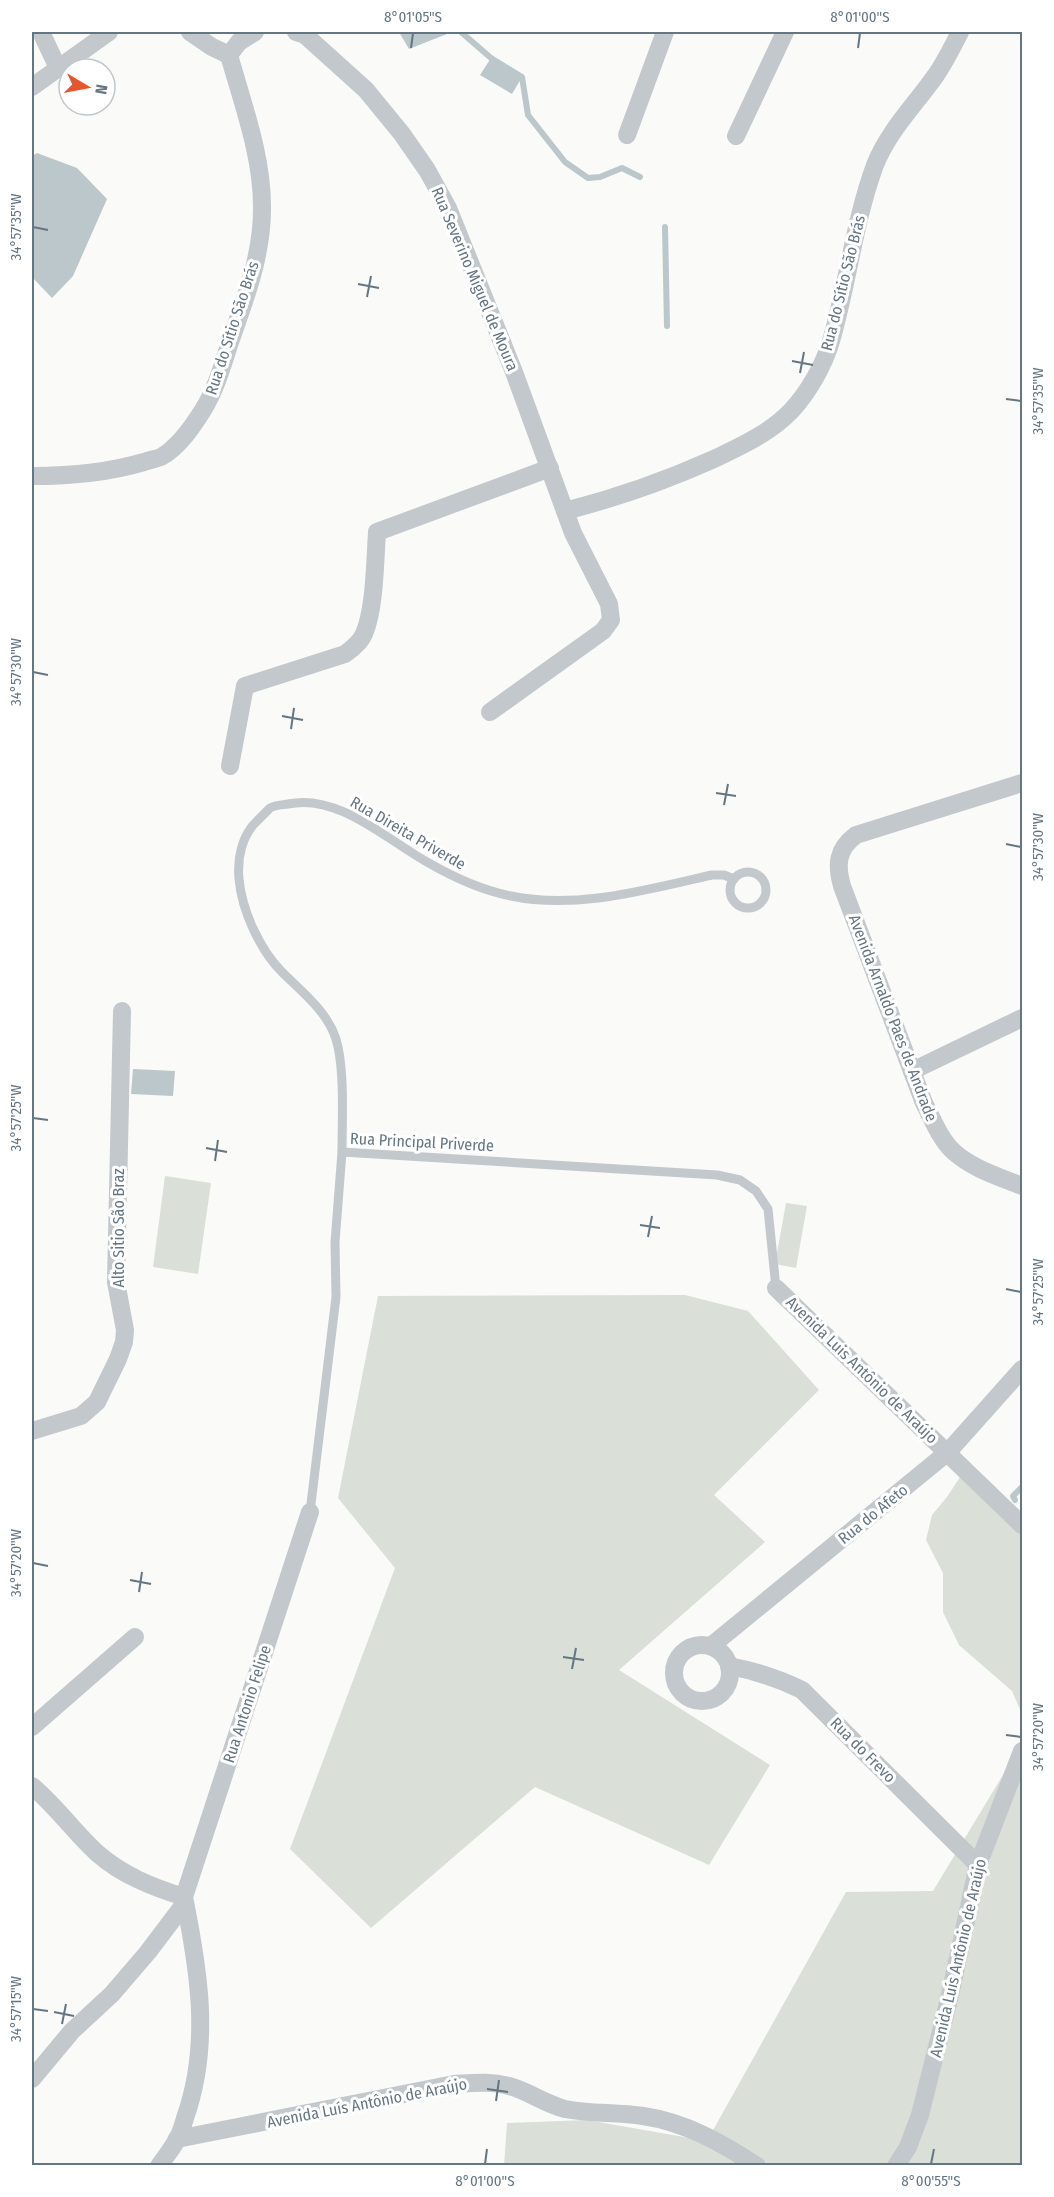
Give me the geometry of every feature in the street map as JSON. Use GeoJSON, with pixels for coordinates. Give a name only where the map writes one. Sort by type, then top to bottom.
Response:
{"type":"FeatureCollection","features":[{"type":"Feature","properties":{"kind":"street"},"geometry":{"type":"LineString","coordinates":[[32,87],[57,66],[40,32]]}},
{"type":"Feature","properties":{"kind":"street"},"geometry":{"type":"LineString","coordinates":[[71,57],[109,32]]}},
{"type":"Feature","properties":{"kind":"street"},"geometry":{"type":"LineString","coordinates":[[190,32],[229,55],[239,42],[255,32]]}},
{"type":"Feature","properties":{"kind":"street","name":"Rua Severino Miguel de Moura"},"geometry":{"type":"LineString","coordinates":[[296,32],[305,35],[366,90],[402,134],[427,170],[447,208],[478,280],[550,468],[564,511],[582,553],[609,604],[611,620],[603,631],[490,712]]}},
{"type":"Feature","properties":{"kind":"street"},"geometry":{"type":"LineString","coordinates":[[627,135],[665,32]]}},
{"type":"Feature","properties":{"kind":"street"},"geometry":{"type":"LineString","coordinates":[[736,136],[785,32]]}},
{"type":"Feature","properties":{"kind":"street","name":"Rua do Sítio São Brás"},"geometry":{"type":"LineString","coordinates":[[564,511],[632,493],[677,476],[767,432],[791,411],[810,387],[831,343],[864,198],[887,138],[936,75],[960,32]]}},
{"type":"Feature","properties":{"kind":"street","name":"Rua do Sítio São Brás"},"geometry":{"type":"LineString","coordinates":[[32,476],[98,473],[161,457],[186,435],[204,408],[222,368],[245,298],[257,251],[262,210],[260,176],[252,138],[229,55]]}},
{"type":"Feature","properties":{"kind":"street"},"geometry":{"type":"LineString","coordinates":[[230,766],[245,686],[345,654],[363,636],[368,620],[378,532],[550,468]]}},
{"type":"Feature","properties":{"kind":"street","name":"Avenida Arnaldo Paes de Andrade"},"geometry":{"type":"LineString","coordinates":[[1023,783],[856,835],[841,850],[838,861],[842,886],[912,1071],[938,1131],[953,1151],[973,1165],[1023,1186]]}},
{"type":"Feature","properties":{"kind":"street","name":"Alto Sitio São Braz"},"geometry":{"type":"LineString","coordinates":[[32,1431],[81,1416],[97,1402],[124,1342],[125,1330],[116,1282],[122,1011]]}},
{"type":"Feature","properties":{"kind":"street"},"geometry":{"type":"LineString","coordinates":[[912,1071],[1023,1018]]}},
{"type":"Feature","properties":{"kind":"street","name":"Avenida Luis Antônio de Araújo"},"geometry":{"type":"LineString","coordinates":[[776,1288],[948,1452]]}},
{"type":"Feature","properties":{"kind":"street","name":"Rua do Afeto"},"geometry":{"type":"LineString","coordinates":[[729,1666],[728,1684],[716,1697],[708,1700],[699,1701],[683,1693],[675,1677],[678,1659],[684,1652],[692,1647],[711,1646],[948,1452],[1023,1368]]}},
{"type":"Feature","properties":{"kind":"street"},"geometry":{"type":"LineString","coordinates":[[948,1452],[1023,1524]]}},
{"type":"Feature","properties":{"kind":"street","name":"Rua Antonio Felipe"},"geometry":{"type":"LineString","coordinates":[[184,1900],[310,1512]]}},
{"type":"Feature","properties":{"kind":"street"},"geometry":{"type":"LineString","coordinates":[[32,1726],[135,1637]]}},
{"type":"Feature","properties":{"kind":"street"},"geometry":{"type":"LineString","coordinates":[[711,1646],[719,1650],[729,1666]]}},
{"type":"Feature","properties":{"kind":"street","name":"Rua do Frevo"},"geometry":{"type":"LineString","coordinates":[[729,1666],[758,1671],[802,1690],[978,1865]]}},
{"type":"Feature","properties":{"kind":"street","name":"Avenida Luís Antônio de Araújo"},"geometry":{"type":"LineString","coordinates":[[896,2166],[908,2147],[920,2115],[950,1995],[978,1865],[1023,1751]]}},
{"type":"Feature","properties":{"kind":"street"},"geometry":{"type":"LineString","coordinates":[[32,1786],[107,1860],[126,1874],[184,1900]]}},
{"type":"Feature","properties":{"kind":"street"},"geometry":{"type":"LineString","coordinates":[[32,2079],[72,2031],[112,1994],[148,1952],[184,1900]]}},
{"type":"Feature","properties":{"kind":"street"},"geometry":{"type":"LineString","coordinates":[[159,2166],[177,2139],[192,2099],[200,2052],[201,2005],[195,1952],[184,1900]]}},
{"type":"Feature","properties":{"kind":"street","name":"Avenida Luís Antônio de Araújo"},"geometry":{"type":"LineString","coordinates":[[177,2139],[454,2084],[494,2082],[512,2086],[533,2098],[566,2109],[645,2116],[672,2122],[717,2142],[756,2166]]}},
{"type":"Feature","properties":{"kind":"lane","name":"Rua Direita Priverde"},"geometry":{"type":"LineString","coordinates":[[342,1152],[341,1080],[336,1039],[325,1017],[279,970],[256,934],[243,905],[239,878],[241,848],[249,828],[272,807],[299,802],[337,809],[366,823],[425,861],[468,884],[511,896],[549,901],[582,899],[632,892],[712,875],[724,875],[734,879]]}},
{"type":"Feature","properties":{"kind":"lane"},"geometry":{"type":"LineString","coordinates":[[744,873],[755,873],[760,876],[766,887],[765,899],[761,904],[750,909],[734,902],[730,890],[734,879],[744,873]]}},
{"type":"Feature","properties":{"kind":"lane","name":"Rua Principal Priverde"},"geometry":{"type":"LineString","coordinates":[[310,1512],[336,1297],[335,1242],[342,1152],[717,1175],[740,1180],[756,1191],[768,1209],[776,1288]]}},
{"type":"Feature","properties":{"kind":"shaded area"},"geometry":{"type":"Polygon","coordinates":[[[399,32],[452,32],[409,49],[399,32]]]}},
{"type":"Feature","properties":{"kind":"shaded area"},"geometry":{"type":"Polygon","coordinates":[[[491,58],[522,77],[512,94],[480,75],[491,58]]]}},
{"type":"Feature","properties":{"kind":"shaded area"},"geometry":{"type":"Polygon","coordinates":[[[37,153],[77,168],[107,199],[73,276],[52,298],[32,277],[32,156],[37,153]]]}},
{"type":"Feature","properties":{"kind":"shaded area"},"geometry":{"type":"Polygon","coordinates":[[[133,1069],[175,1071],[173,1096],[131,1094],[133,1069]]]}},
{"type":"Feature","properties":{"kind":"shaded area"},"geometry":{"type":"Polygon","coordinates":[[[165,1176],[211,1183],[198,1274],[153,1267],[165,1176]]]}},
{"type":"Feature","properties":{"kind":"shaded area"},"geometry":{"type":"Polygon","coordinates":[[[786,1203],[807,1206],[796,1268],[775,1264],[786,1203]]]}},
{"type":"Feature","properties":{"kind":"shaded area"},"geometry":{"type":"Polygon","coordinates":[[[685,1295],[748,1311],[819,1390],[714,1495],[765,1542],[619,1670],[770,1765],[709,1865],[535,1787],[371,1928],[290,1849],[395,1568],[338,1498],[378,1296],[685,1295]]]}},
{"type":"Feature","properties":{"kind":"shaded area"},"geometry":{"type":"Polygon","coordinates":[[[960,1477],[1022,1533],[1022,1714],[1012,1691],[959,1645],[943,1612],[943,1573],[926,1540],[932,1515],[960,1477]]]}},
{"type":"Feature","properties":{"kind":"shaded area"},"geometry":{"type":"Polygon","coordinates":[[[1022,1738],[1022,2165],[504,2166],[507,2123],[587,2120],[707,2141],[846,1892],[933,1891],[1018,1750],[1022,1738]]]}},
{"type":"Feature","properties":{"kind":"waterway"},"geometry":{"type":"LineString","coordinates":[[461,32],[491,58],[522,77],[528,115],[565,162],[588,178],[600,177],[622,168],[640,177]]}},
{"type":"Feature","properties":{"kind":"waterway"},"geometry":{"type":"LineString","coordinates":[[665,227],[667,326]]}},
{"type":"Feature","properties":{"kind":"waterway"},"geometry":{"type":"LineString","coordinates":[[1015,1500],[1013,1496],[1022,1487]]}}]}
